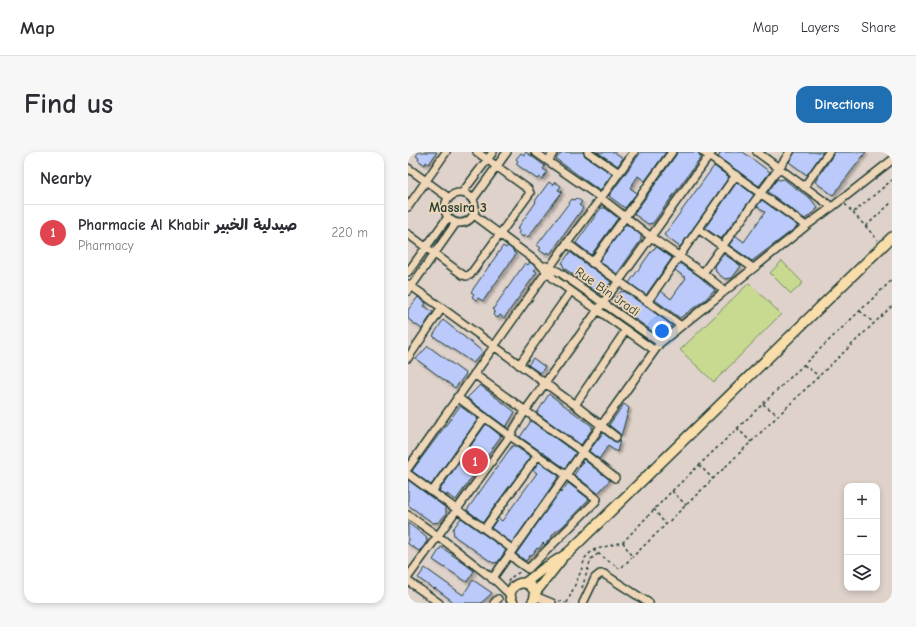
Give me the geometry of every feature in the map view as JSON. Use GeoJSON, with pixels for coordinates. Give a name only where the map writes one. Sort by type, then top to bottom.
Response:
{"type":"FeatureCollection","features":[{"type":"Feature","properties":{"kind":"main road"},"geometry":{"type":"LineString","coordinates":[[534,598],[566,555],[892,237]]}},
{"type":"Feature","properties":{"kind":"main road"},"geometry":{"type":"LineString","coordinates":[[525,583],[543,569],[566,555]]}},
{"type":"Feature","properties":{"kind":"main road"},"geometry":{"type":"LineString","coordinates":[[506,597],[519,583],[525,583],[530,585],[533,589],[534,598]]}},
{"type":"Feature","properties":{"kind":"street"},"geometry":{"type":"LineString","coordinates":[[408,207],[446,152]]}},
{"type":"Feature","properties":{"kind":"street"},"geometry":{"type":"LineString","coordinates":[[408,234],[463,275],[468,276],[530,193],[528,189],[477,152]]}},
{"type":"Feature","properties":{"kind":"street"},"geometry":{"type":"LineString","coordinates":[[462,193],[493,152]]}},
{"type":"Feature","properties":{"kind":"street"},"geometry":{"type":"LineString","coordinates":[[473,199],[507,152]]}},
{"type":"Feature","properties":{"kind":"street"},"geometry":{"type":"LineString","coordinates":[[535,152],[601,198],[725,291]]}},
{"type":"Feature","properties":{"kind":"street"},"geometry":{"type":"LineString","coordinates":[[548,161],[554,152]]}},
{"type":"Feature","properties":{"kind":"street"},"geometry":{"type":"LineString","coordinates":[[588,152],[619,173]]}},
{"type":"Feature","properties":{"kind":"street"},"geometry":{"type":"LineString","coordinates":[[408,468],[567,243],[634,152]]}},
{"type":"Feature","properties":{"kind":"street"},"geometry":{"type":"LineString","coordinates":[[592,263],[672,152]]}},
{"type":"Feature","properties":{"kind":"street"},"geometry":{"type":"LineString","coordinates":[[757,152],[832,207]]}},
{"type":"Feature","properties":{"kind":"street"},"geometry":{"type":"LineString","coordinates":[[703,273],[790,152]]}},
{"type":"Feature","properties":{"kind":"street"},"geometry":{"type":"LineString","coordinates":[[804,187],[830,152]]}},
{"type":"Feature","properties":{"kind":"street"},"geometry":{"type":"LineString","coordinates":[[408,577],[510,436],[525,411],[651,237],[708,154],[806,226]]}},
{"type":"Feature","properties":{"kind":"street"},"geometry":{"type":"LineString","coordinates":[[494,580],[511,552],[660,343],[806,226],[892,160]]}},
{"type":"Feature","properties":{"kind":"street"},"geometry":{"type":"LineString","coordinates":[[408,168],[449,198]]}},
{"type":"Feature","properties":{"kind":"street"},"geometry":{"type":"LineString","coordinates":[[648,301],[736,175]]}},
{"type":"Feature","properties":{"kind":"street"},"geometry":{"type":"LineString","coordinates":[[456,193],[462,193],[469,195],[473,199],[476,206],[476,211],[466,223],[456,223],[451,221],[448,217],[445,207],[449,198],[456,193]]}},
{"type":"Feature","properties":{"kind":"street","name":"Rue Bin Jradi"},"geometry":{"type":"LineString","coordinates":[[474,215],[548,270],[554,279],[654,350]]}},
{"type":"Feature","properties":{"kind":"street"},"geometry":{"type":"LineString","coordinates":[[408,272],[448,217]]}},
{"type":"Feature","properties":{"kind":"street"},"geometry":{"type":"LineString","coordinates":[[456,223],[409,287],[442,308],[575,405],[616,437]]}},
{"type":"Feature","properties":{"kind":"street"},"geometry":{"type":"LineString","coordinates":[[698,229],[753,268]]}},
{"type":"Feature","properties":{"kind":"street"},"geometry":{"type":"LineString","coordinates":[[567,243],[592,263],[648,301],[681,326]]}},
{"type":"Feature","properties":{"kind":"street","name":"Rue Bin Jradi"},"geometry":{"type":"LineString","coordinates":[[548,270],[559,272],[604,302],[660,343]]}},
{"type":"Feature","properties":{"kind":"street"},"geometry":{"type":"LineString","coordinates":[[519,365],[571,291]]}},
{"type":"Feature","properties":{"kind":"street"},"geometry":{"type":"LineString","coordinates":[[408,358],[442,308]]}},
{"type":"Feature","properties":{"kind":"street"},"geometry":{"type":"LineString","coordinates":[[575,405],[626,330]]}},
{"type":"Feature","properties":{"kind":"street"},"geometry":{"type":"LineString","coordinates":[[474,374],[583,452],[615,478]]}},
{"type":"Feature","properties":{"kind":"street"},"geometry":{"type":"LineString","coordinates":[[408,474],[485,528],[511,552],[518,562],[528,569],[596,501],[597,498],[595,496],[457,397]]}},
{"type":"Feature","properties":{"kind":"street"},"geometry":{"type":"LineString","coordinates":[[432,492],[484,417]]}},
{"type":"Feature","properties":{"kind":"street"},"geometry":{"type":"LineString","coordinates":[[485,528],[538,455]]}},
{"type":"Feature","properties":{"kind":"street"},"geometry":{"type":"LineString","coordinates":[[408,516],[438,536],[494,580],[506,597]]}},
{"type":"Feature","properties":{"kind":"street"},"geometry":{"type":"LineString","coordinates":[[583,603],[595,578],[600,574],[604,574],[649,603]]}},
{"type":"Feature","properties":{"kind":"street"},"geometry":{"type":"LineString","coordinates":[[408,581],[440,603]]}},
{"type":"Feature","properties":{"kind":"street"},"geometry":{"type":"LineString","coordinates":[[534,598],[554,601]]}},
{"type":"Feature","properties":{"kind":"path"},"geometry":{"type":"LineString","coordinates":[[853,213],[892,180]]}},
{"type":"Feature","properties":{"kind":"path"},"geometry":{"type":"LineString","coordinates":[[841,200],[883,246]]}},
{"type":"Feature","properties":{"kind":"path"},"geometry":{"type":"LineString","coordinates":[[866,226],[892,202]]}},
{"type":"Feature","properties":{"kind":"path"},"geometry":{"type":"LineString","coordinates":[[554,601],[567,603],[585,558],[593,550],[623,542],[672,491],[892,280]]}},
{"type":"Feature","properties":{"kind":"path"},"geometry":{"type":"LineString","coordinates":[[593,550],[620,569],[892,306]]}},
{"type":"Feature","properties":{"kind":"path"},"geometry":{"type":"LineString","coordinates":[[860,311],[874,323]]}},
{"type":"Feature","properties":{"kind":"path"},"geometry":{"type":"LineString","coordinates":[[804,365],[818,376]]}},
{"type":"Feature","properties":{"kind":"path"},"geometry":{"type":"LineString","coordinates":[[762,404],[778,415]]}},
{"type":"Feature","properties":{"kind":"path"},"geometry":{"type":"LineString","coordinates":[[737,428],[751,442]]}},
{"type":"Feature","properties":{"kind":"path"},"geometry":{"type":"LineString","coordinates":[[699,465],[713,479]]}},
{"type":"Feature","properties":{"kind":"path"},"geometry":{"type":"LineString","coordinates":[[672,491],[686,505]]}},
{"type":"Feature","properties":{"kind":"path"},"geometry":{"type":"LineString","coordinates":[[654,509],[666,525]]}},
{"type":"Feature","properties":{"kind":"path"},"geometry":{"type":"LineString","coordinates":[[623,542],[632,558]]}},
{"type":"Feature","properties":{"kind":"path"},"geometry":{"type":"LineString","coordinates":[[581,592],[591,559],[598,554]]}},
{"type":"Feature","properties":{"kind":"green space"},"geometry":{"type":"Polygon","coordinates":[[[782,261],[803,283],[791,294],[770,273],[782,261]]]}},
{"type":"Feature","properties":{"kind":"green space"},"geometry":{"type":"Polygon","coordinates":[[[749,283],[781,314],[714,382],[680,350],[749,283]]]}},
{"type":"Feature","properties":{"kind":"building"},"geometry":{"type":"Polygon","coordinates":[[[419,152],[437,152],[429,164],[426,162],[425,165],[418,160],[419,158],[416,156],[419,152]]]}},
{"type":"Feature","properties":{"kind":"building"},"geometry":{"type":"Polygon","coordinates":[[[526,152],[545,166],[543,169],[547,172],[542,179],[539,177],[537,179],[516,164],[518,161],[516,159],[521,153],[524,155],[526,152]]]}},
{"type":"Feature","properties":{"kind":"building"},"geometry":{"type":"Polygon","coordinates":[[[562,152],[583,152],[585,156],[612,174],[600,191],[556,159],[562,152]]]}},
{"type":"Feature","properties":{"kind":"building"},"geometry":{"type":"Polygon","coordinates":[[[597,152],[614,152],[623,158],[618,166],[597,152]]]}},
{"type":"Feature","properties":{"kind":"building"},"geometry":{"type":"Polygon","coordinates":[[[641,152],[666,152],[645,181],[638,176],[630,188],[637,193],[625,208],[609,196],[641,152]]]}},
{"type":"Feature","properties":{"kind":"building"},"geometry":{"type":"Polygon","coordinates":[[[677,152],[698,152],[701,157],[653,223],[648,224],[634,214],[677,152]]]}},
{"type":"Feature","properties":{"kind":"building"},"geometry":{"type":"Polygon","coordinates":[[[721,152],[743,152],[770,172],[759,186],[718,157],[721,152]]]}},
{"type":"Feature","properties":{"kind":"building"},"geometry":{"type":"Polygon","coordinates":[[[795,152],[823,152],[807,175],[789,162],[795,152]]]}},
{"type":"Feature","properties":{"kind":"building"},"geometry":{"type":"Polygon","coordinates":[[[834,152],[866,152],[833,195],[815,182],[834,152]]]}},
{"type":"Feature","properties":{"kind":"building"},"geometry":{"type":"Polygon","coordinates":[[[714,166],[729,177],[680,247],[664,235],[714,166]]]}},
{"type":"Feature","properties":{"kind":"building"},"geometry":{"type":"Polygon","coordinates":[[[777,179],[784,179],[810,198],[818,208],[805,219],[768,192],[777,179]]]}},
{"type":"Feature","properties":{"kind":"building"},"geometry":{"type":"Polygon","coordinates":[[[549,182],[553,185],[555,182],[561,186],[558,190],[562,192],[528,237],[525,234],[523,237],[518,233],[520,231],[517,229],[549,182]]]}},
{"type":"Feature","properties":{"kind":"building"},"geometry":{"type":"Polygon","coordinates":[[[737,182],[754,195],[721,239],[705,228],[737,182]]]}},
{"type":"Feature","properties":{"kind":"building"},"geometry":{"type":"Polygon","coordinates":[[[576,198],[582,202],[579,205],[583,208],[550,254],[547,252],[545,254],[539,250],[541,248],[537,245],[572,199],[574,200],[576,198]]]}},
{"type":"Feature","properties":{"kind":"building"},"geometry":{"type":"Polygon","coordinates":[[[762,200],[798,226],[752,261],[729,245],[736,236],[744,242],[765,212],[757,206],[762,200]]]}},
{"type":"Feature","properties":{"kind":"building"},"geometry":{"type":"Polygon","coordinates":[[[601,208],[605,208],[618,218],[591,255],[576,243],[601,208]]]}},
{"type":"Feature","properties":{"kind":"building"},"geometry":{"type":"Polygon","coordinates":[[[626,224],[641,235],[641,240],[617,274],[599,261],[626,224]]]}},
{"type":"Feature","properties":{"kind":"building"},"geometry":{"type":"Polygon","coordinates":[[[503,246],[506,248],[508,246],[516,254],[483,301],[478,298],[476,300],[472,297],[474,294],[471,292],[503,246]]]}},
{"type":"Feature","properties":{"kind":"building"},"geometry":{"type":"Polygon","coordinates":[[[657,247],[672,258],[646,295],[629,283],[653,249],[657,247]]]}},
{"type":"Feature","properties":{"kind":"building"},"geometry":{"type":"Polygon","coordinates":[[[570,252],[611,282],[603,292],[601,291],[599,294],[564,268],[562,263],[570,252]]]}},
{"type":"Feature","properties":{"kind":"building"},"geometry":{"type":"Polygon","coordinates":[[[724,254],[741,266],[732,278],[725,279],[716,272],[715,266],[724,254]]]}},
{"type":"Feature","properties":{"kind":"building"},"geometry":{"type":"Polygon","coordinates":[[[530,262],[536,267],[534,270],[537,272],[504,318],[500,315],[498,318],[493,315],[495,311],[493,309],[525,263],[528,265],[530,262]]]}},
{"type":"Feature","properties":{"kind":"building"},"geometry":{"type":"Polygon","coordinates":[[[680,263],[700,277],[715,290],[715,292],[713,291],[706,299],[680,318],[655,300],[661,291],[671,299],[686,278],[675,270],[680,263]]]}},
{"type":"Feature","properties":{"kind":"building"},"geometry":{"type":"Polygon","coordinates":[[[621,291],[624,291],[672,325],[668,330],[666,328],[660,337],[616,305],[617,304],[613,301],[621,291]]]}},
{"type":"Feature","properties":{"kind":"building"},"geometry":{"type":"Polygon","coordinates":[[[418,297],[426,303],[424,306],[433,312],[422,329],[408,319],[408,310],[418,297]]]}},
{"type":"Feature","properties":{"kind":"building"},"geometry":{"type":"Polygon","coordinates":[[[443,320],[483,352],[473,363],[433,336],[443,320]]]}},
{"type":"Feature","properties":{"kind":"building"},"geometry":{"type":"Polygon","coordinates":[[[428,346],[466,374],[455,388],[416,359],[428,346]]]}},
{"type":"Feature","properties":{"kind":"building"},"geometry":{"type":"Polygon","coordinates":[[[533,358],[545,367],[540,373],[528,365],[533,358]]]}},
{"type":"Feature","properties":{"kind":"building"},"geometry":{"type":"Polygon","coordinates":[[[480,385],[515,412],[506,427],[467,398],[480,385]]]}},
{"type":"Feature","properties":{"kind":"building"},"geometry":{"type":"Polygon","coordinates":[[[549,394],[592,426],[592,429],[581,445],[537,413],[549,394]]]}},
{"type":"Feature","properties":{"kind":"building"},"geometry":{"type":"Polygon","coordinates":[[[624,404],[629,408],[621,436],[609,425],[624,404]]]}},
{"type":"Feature","properties":{"kind":"building"},"geometry":{"type":"Polygon","coordinates":[[[460,406],[478,419],[431,485],[412,471],[460,406]]]}},
{"type":"Feature","properties":{"kind":"building"},"geometry":{"type":"Polygon","coordinates":[[[531,421],[576,453],[565,468],[520,437],[531,421]]]}},
{"type":"Feature","properties":{"kind":"building"},"geometry":{"type":"Polygon","coordinates":[[[486,424],[501,436],[456,500],[447,494],[447,496],[439,491],[486,424]]]}},
{"type":"Feature","properties":{"kind":"building"},"geometry":{"type":"Polygon","coordinates":[[[603,433],[615,442],[620,440],[617,452],[608,446],[599,459],[589,451],[603,433]]]}},
{"type":"Feature","properties":{"kind":"building"},"geometry":{"type":"Polygon","coordinates":[[[512,446],[515,446],[531,457],[483,522],[467,510],[512,446]]]}},
{"type":"Feature","properties":{"kind":"building"},"geometry":{"type":"Polygon","coordinates":[[[583,459],[610,480],[598,493],[574,475],[583,462],[581,463],[583,459]]]}},
{"type":"Feature","properties":{"kind":"building"},"geometry":{"type":"Polygon","coordinates":[[[539,462],[559,476],[512,543],[491,528],[498,518],[502,521],[537,473],[533,470],[539,462]]]}},
{"type":"Feature","properties":{"kind":"building"},"geometry":{"type":"Polygon","coordinates":[[[408,480],[446,508],[446,514],[439,522],[433,523],[408,505],[408,480]]]}},
{"type":"Feature","properties":{"kind":"building"},"geometry":{"type":"Polygon","coordinates":[[[568,483],[589,499],[562,527],[555,532],[545,545],[543,543],[539,549],[537,548],[526,561],[516,554],[560,491],[561,493],[568,483]]]}},
{"type":"Feature","properties":{"kind":"building"},"geometry":{"type":"Polygon","coordinates":[[[461,518],[506,550],[498,562],[493,563],[454,536],[453,529],[461,518]]]}},
{"type":"Feature","properties":{"kind":"building"},"geometry":{"type":"Polygon","coordinates":[[[408,523],[426,537],[427,541],[419,551],[408,544],[408,523]]]}},
{"type":"Feature","properties":{"kind":"building"},"geometry":{"type":"Polygon","coordinates":[[[441,547],[474,571],[467,582],[433,560],[441,547]]]}},
{"type":"Feature","properties":{"kind":"building"},"geometry":{"type":"Polygon","coordinates":[[[425,568],[463,595],[473,580],[492,593],[481,603],[455,603],[435,588],[434,589],[418,578],[425,568]]]}},
{"type":"Feature","properties":{"kind":"place","name":"Pharmacie Al Khabir صيدلية الخبير"},"geometry":{"type":"Point","coordinates":[475,461]}},
{"type":"Feature","properties":{"kind":"district","name":"Massira 3"},"geometry":{"type":"Point","coordinates":[458,207]}}]}
